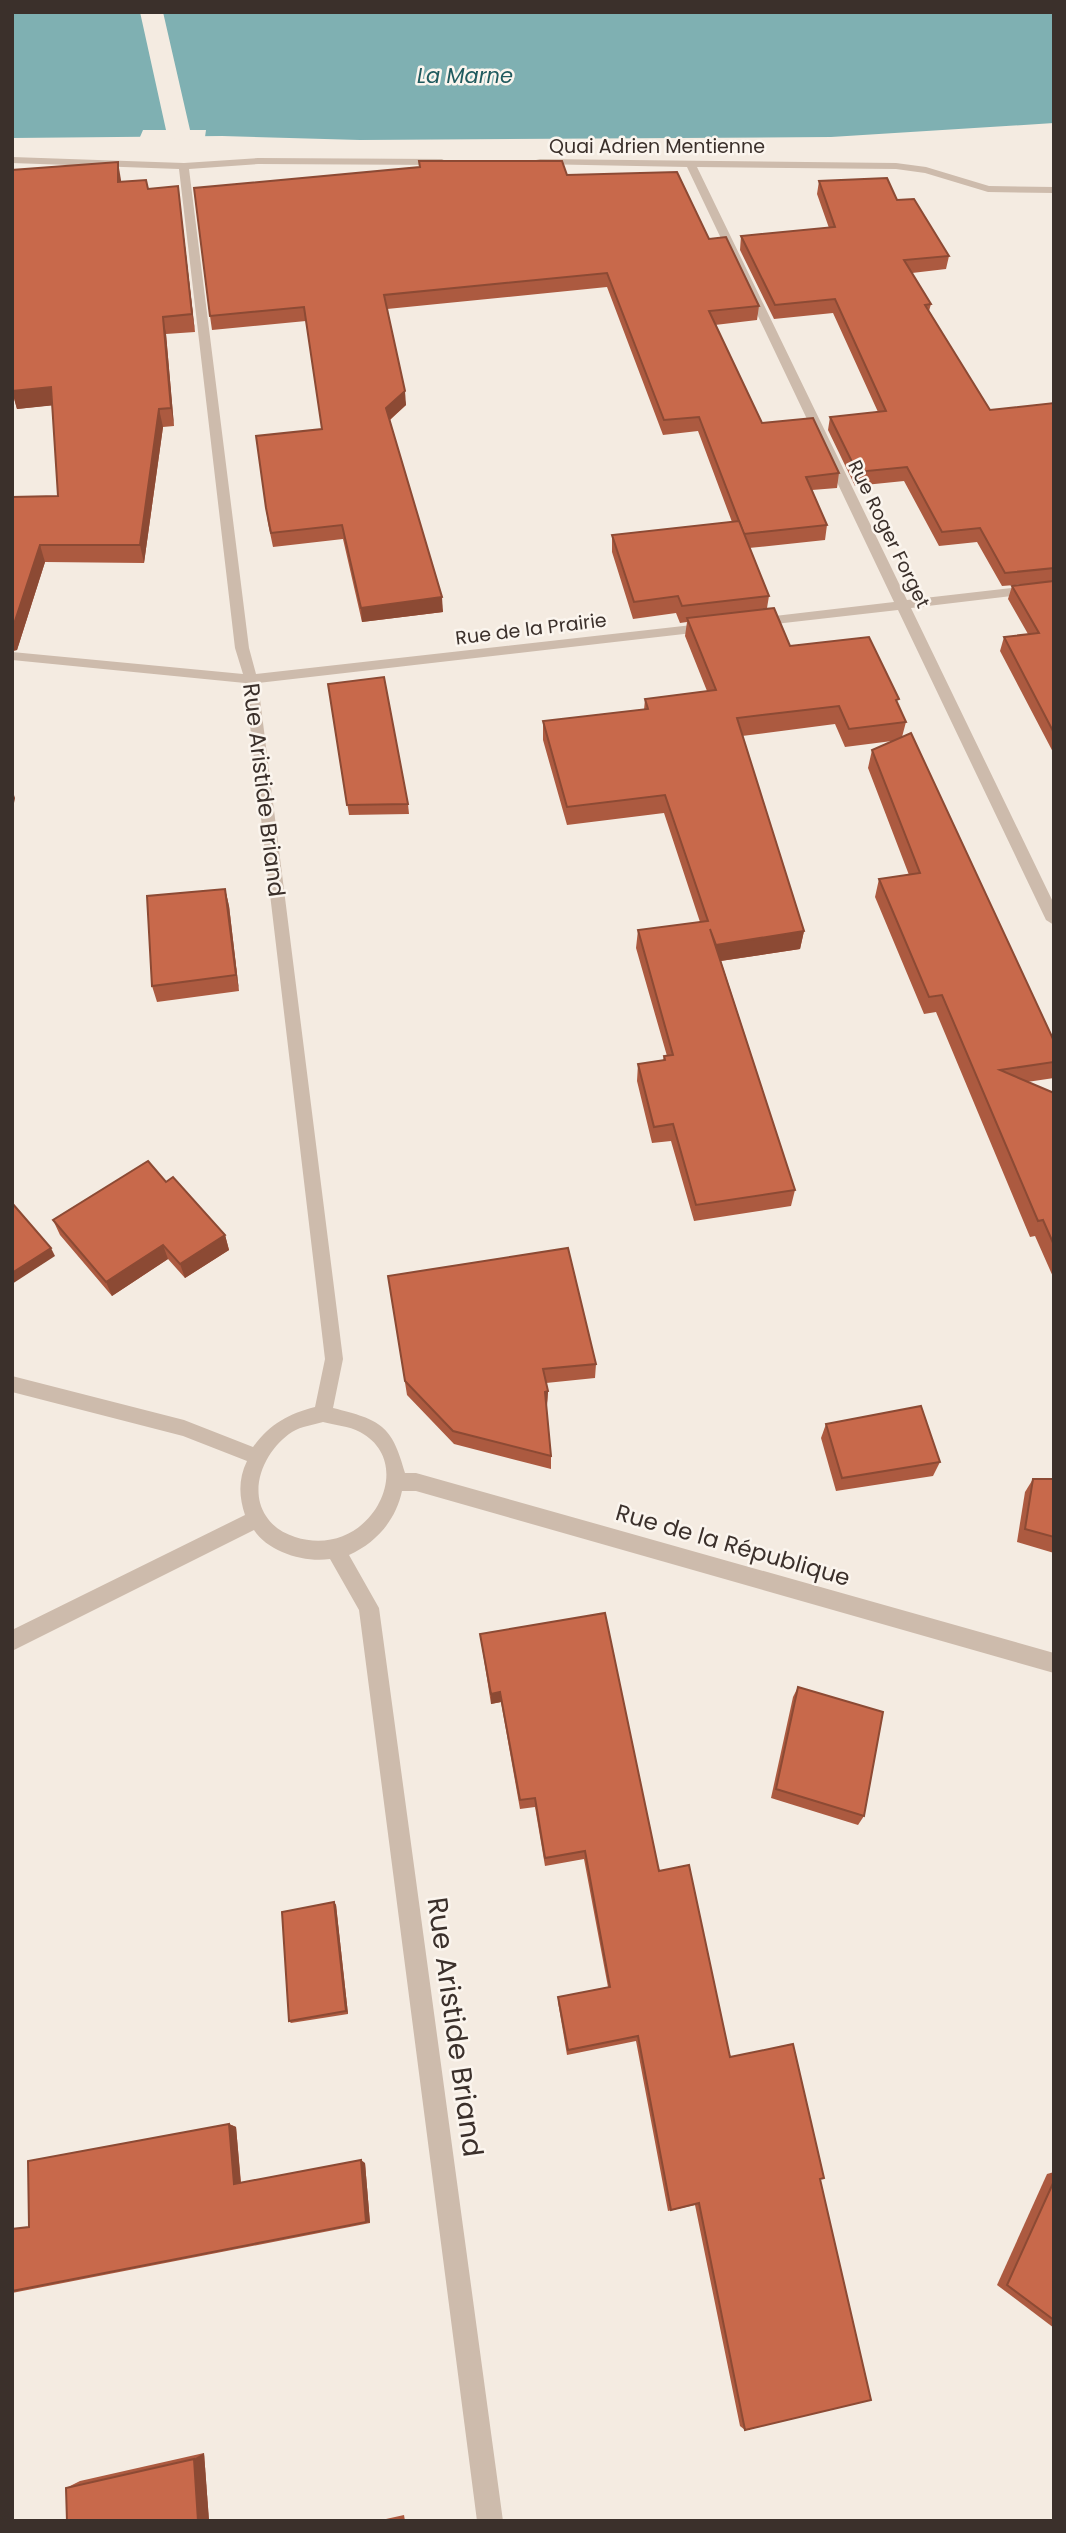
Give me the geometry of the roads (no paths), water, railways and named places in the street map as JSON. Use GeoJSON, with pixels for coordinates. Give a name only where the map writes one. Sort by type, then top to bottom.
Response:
{"type":"FeatureCollection","features":[{"type":"Feature","properties":{"kind":"street"},"geometry":{"type":"LineString","coordinates":[[12,160],[94,161],[131,166],[258,161],[453,162]]}},
{"type":"Feature","properties":{"kind":"street","name":"Quai Adrien Mentienne"},"geometry":{"type":"LineString","coordinates":[[523,162],[897,166],[926,170],[988,188],[1054,190]]}},
{"type":"Feature","properties":{"kind":"street","name":"Rue Roger Forget"},"geometry":{"type":"LineString","coordinates":[[691,163],[1054,920]]}},
{"type":"Feature","properties":{"kind":"street","name":"Rue Aristide Briand"},"geometry":{"type":"LineString","coordinates":[[184,166],[242,648],[251,679],[334,1359],[323,1414]]}},
{"type":"Feature","properties":{"kind":"street"},"geometry":{"type":"LineString","coordinates":[[746,623],[1054,587]]}},
{"type":"Feature","properties":{"kind":"street","name":"Rue de la Prairie"},"geometry":{"type":"LineString","coordinates":[[12,656],[251,679],[718,626]]}},
{"type":"Feature","properties":{"kind":"street"},"geometry":{"type":"LineString","coordinates":[[12,1384],[184,1428],[256,1456]]}},
{"type":"Feature","properties":{"kind":"street"},"geometry":{"type":"LineString","coordinates":[[323,1414],[343,1416],[361,1422],[377,1432],[388,1446],[395,1463],[397,1482],[391,1504],[379,1525],[359,1540],[335,1550],[312,1552],[288,1547],[270,1535],[257,1519],[249,1499],[249,1477],[256,1456],[284,1427],[323,1414]]}},
{"type":"Feature","properties":{"kind":"street","name":"Rue de la République"},"geometry":{"type":"LineString","coordinates":[[397,1482],[416,1482],[1054,1663]]}},
{"type":"Feature","properties":{"kind":"street"},"geometry":{"type":"LineString","coordinates":[[12,1641],[257,1519]]}},
{"type":"Feature","properties":{"kind":"street","name":"Rue Aristide Briand"},"geometry":{"type":"LineString","coordinates":[[335,1550],[369,1608],[490,2521]]}},
{"type":"Feature","properties":{"kind":"water","name":"La Marne"},"geometry":{"type":"Polygon","coordinates":[[[12,12],[1054,12],[1054,123],[831,137],[360,140],[222,136],[12,138],[12,12]]]}}]}
